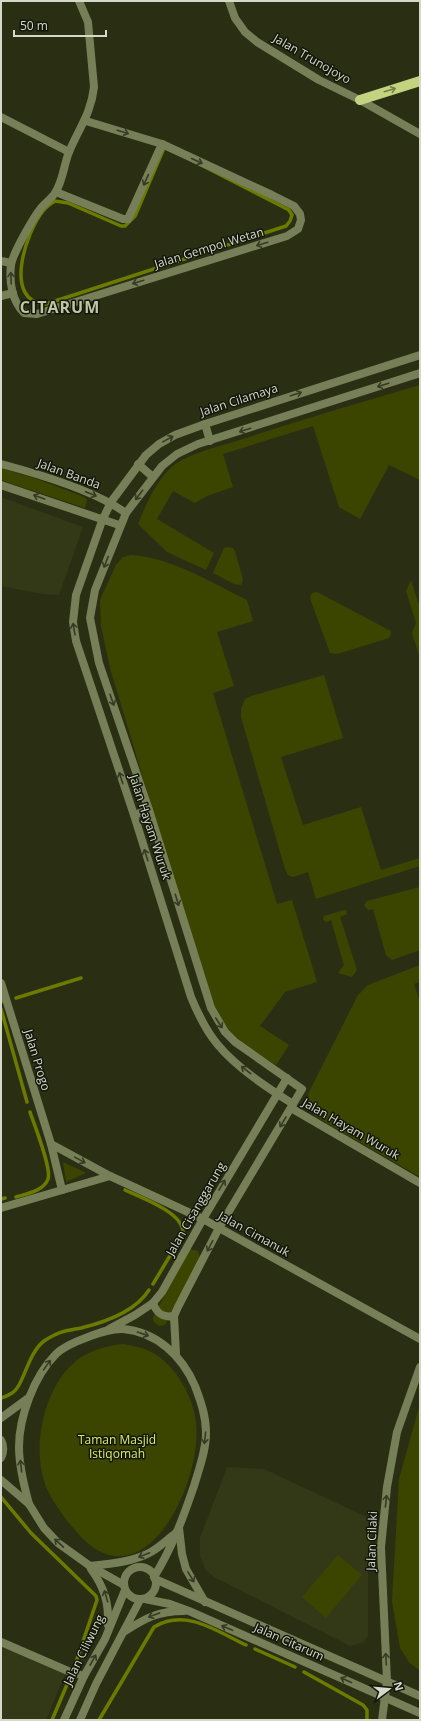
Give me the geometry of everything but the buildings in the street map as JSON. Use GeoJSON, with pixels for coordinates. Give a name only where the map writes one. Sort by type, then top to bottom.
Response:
{"type":"FeatureCollection","features":[{"type":"Feature","properties":{"kind":"main road"},"geometry":{"type":"LineString","coordinates":[[360,100],[420,81]]}},
{"type":"Feature","properties":{"kind":"street"},"geometry":{"type":"LineString","coordinates":[[79,1],[88,22],[94,86],[93,96],[86,121]]}},
{"type":"Feature","properties":{"kind":"street","name":"Jalan Trunojoyo"},"geometry":{"type":"LineString","coordinates":[[229,1],[235,18],[245,32],[257,42],[319,80],[360,100],[420,134]]}},
{"type":"Feature","properties":{"kind":"street"},"geometry":{"type":"LineString","coordinates":[[1,117],[69,152]]}},
{"type":"Feature","properties":{"kind":"street","name":"Jalan Gempol Wetan"},"geometry":{"type":"LineString","coordinates":[[86,121],[162,144],[294,206],[300,214],[301,220],[298,229],[287,236],[37,314],[24,313],[17,306],[13,293],[11,279],[12,264],[25,234],[40,209],[56,192],[69,152],[86,121]]}},
{"type":"Feature","properties":{"kind":"street"},"geometry":{"type":"LineString","coordinates":[[56,192],[127,220],[130,218],[162,144]]}},
{"type":"Feature","properties":{"kind":"street"},"geometry":{"type":"LineString","coordinates":[[1,261],[12,264]]}},
{"type":"Feature","properties":{"kind":"street"},"geometry":{"type":"LineString","coordinates":[[1,296],[13,293]]}},
{"type":"Feature","properties":{"kind":"street","name":"Jalan Cilamaya"},"geometry":{"type":"LineString","coordinates":[[102,521],[111,502],[138,464],[159,444],[175,435],[420,355]]}},
{"type":"Feature","properties":{"kind":"street"},"geometry":{"type":"LineString","coordinates":[[126,513],[162,466],[177,454],[210,440],[420,373]]}},
{"type":"Feature","properties":{"kind":"street"},"geometry":{"type":"LineString","coordinates":[[205,424],[210,440]]}},
{"type":"Feature","properties":{"kind":"street","name":"Jalan Banda"},"geometry":{"type":"LineString","coordinates":[[1,464],[37,474],[111,502],[126,513]]}},
{"type":"Feature","properties":{"kind":"street"},"geometry":{"type":"LineString","coordinates":[[138,464],[153,477]]}},
{"type":"Feature","properties":{"kind":"street"},"geometry":{"type":"LineString","coordinates":[[1,485],[26,492],[119,526]]}},
{"type":"Feature","properties":{"kind":"street","name":"Jalan Hayam Wuruk"},"geometry":{"type":"LineString","coordinates":[[126,513],[119,526],[95,590],[91,607],[91,627],[99,663],[149,810],[211,1008],[225,1032],[235,1042],[302,1089],[292,1106]]}},
{"type":"Feature","properties":{"kind":"street","name":"Jalan Hayam Wuruk"},"geometry":{"type":"LineString","coordinates":[[102,521],[76,595],[73,622],[76,641],[134,815],[191,997],[205,1028],[218,1045],[235,1062],[292,1106],[420,1183]]}},
{"type":"Feature","properties":{"kind":"street"},"geometry":{"type":"LineString","coordinates":[[84,667],[99,663]]}},
{"type":"Feature","properties":{"kind":"street"},"geometry":{"type":"LineString","coordinates":[[134,815],[149,810]]}},
{"type":"Feature","properties":{"kind":"street"},"geometry":{"type":"LineString","coordinates":[[176,949],[191,944]]}},
{"type":"Feature","properties":{"kind":"street","name":"Jalan Progo"},"geometry":{"type":"LineString","coordinates":[[1,984],[51,1144],[62,1190]]}},
{"type":"Feature","properties":{"kind":"street","name":"Jalan Cisanggarung"},"geometry":{"type":"LineString","coordinates":[[105,1331],[135,1315],[153,1303],[162,1292],[203,1219],[287,1078]]}},
{"type":"Feature","properties":{"kind":"street"},"geometry":{"type":"LineString","coordinates":[[176,1354],[174,1316],[219,1228],[292,1106]]}},
{"type":"Feature","properties":{"kind":"street"},"geometry":{"type":"LineString","coordinates":[[51,1144],[110,1176]]}},
{"type":"Feature","properties":{"kind":"street"},"geometry":{"type":"LineString","coordinates":[[1,1208],[110,1176]]}},
{"type":"Feature","properties":{"kind":"street","name":"Jalan Cimanuk"},"geometry":{"type":"LineString","coordinates":[[110,1176],[203,1219],[420,1339]]}},
{"type":"Feature","properties":{"kind":"street"},"geometry":{"type":"LineString","coordinates":[[153,1303],[159,1314],[167,1317],[174,1316]]}},
{"type":"Feature","properties":{"kind":"street"},"geometry":{"type":"LineString","coordinates":[[1,1480],[29,1504],[44,1528],[58,1543],[90,1566],[124,1587],[131,1597],[142,1599],[149,1596],[155,1588],[155,1578],[168,1554],[202,1462],[206,1434],[203,1406],[191,1376],[176,1354],[155,1340],[135,1331],[122,1329],[105,1331],[80,1340],[56,1353],[46,1366],[28,1399],[21,1426],[19,1448],[22,1473],[29,1504]]}},
{"type":"Feature","properties":{"kind":"street","name":"Jalan Cilaki"},"geometry":{"type":"LineString","coordinates":[[382,1720],[387,1681],[381,1547],[386,1495],[397,1432],[420,1367]]}},
{"type":"Feature","properties":{"kind":"street"},"geometry":{"type":"LineString","coordinates":[[1,1418],[28,1399]]}},
{"type":"Feature","properties":{"kind":"street"},"geometry":{"type":"LineString","coordinates":[[1,1440],[3,1442],[3,1455],[1,1458]]}},
{"type":"Feature","properties":{"kind":"street"},"geometry":{"type":"LineString","coordinates":[[90,1566],[104,1565],[152,1552],[177,1530]]}},
{"type":"Feature","properties":{"kind":"street"},"geometry":{"type":"LineString","coordinates":[[177,1530],[186,1569],[205,1602]]}},
{"type":"Feature","properties":{"kind":"street"},"geometry":{"type":"LineString","coordinates":[[90,1566],[100,1580],[107,1598],[109,1609],[108,1630]]}},
{"type":"Feature","properties":{"kind":"street"},"geometry":{"type":"LineString","coordinates":[[124,1587],[126,1574],[134,1568],[144,1568],[149,1570],[155,1578]]}},
{"type":"Feature","properties":{"kind":"street","name":"Jalan Citarum"},"geometry":{"type":"LineString","coordinates":[[155,1578],[205,1602],[420,1696]]}},
{"type":"Feature","properties":{"kind":"street","name":"Jalan Ciliwung"},"geometry":{"type":"LineString","coordinates":[[64,1720],[84,1676],[105,1639],[124,1587]]}},
{"type":"Feature","properties":{"kind":"street"},"geometry":{"type":"LineString","coordinates":[[80,1720],[96,1684],[142,1599]]}},
{"type":"Feature","properties":{"kind":"street","name":"Jalan Citarum"},"geometry":{"type":"LineString","coordinates":[[142,1599],[170,1604],[189,1611],[420,1714]]}},
{"type":"Feature","properties":{"kind":"street"},"geometry":{"type":"LineString","coordinates":[[123,1632],[154,1615],[168,1611],[189,1611]]}},
{"type":"Feature","properties":{"kind":"street"},"geometry":{"type":"LineString","coordinates":[[1,1642],[68,1671],[84,1676]]}},
{"type":"Feature","properties":{"kind":"shaded area"},"geometry":{"type":"Polygon","coordinates":[[[1,497],[83,527],[59,595],[43,594],[1,586],[1,497]]]}},
{"type":"Feature","properties":{"kind":"shaded area"},"geometry":{"type":"Polygon","coordinates":[[[227,1467],[264,1469],[373,1520],[368,1574],[368,1635],[364,1642],[350,1646],[214,1577],[205,1569],[200,1556],[200,1538],[227,1467]]]}},
{"type":"Feature","properties":{"kind":"shaded area"},"geometry":{"type":"Polygon","coordinates":[[[1,1644],[66,1672],[46,1720],[1,1720],[1,1644]]]}},
{"type":"Feature","properties":{"kind":"green space"},"geometry":{"type":"Polygon","coordinates":[[[420,385],[420,480],[389,465],[360,519],[339,507],[313,426],[223,454],[233,487],[207,496],[195,503],[173,491],[157,519],[214,553],[206,570],[167,552],[138,524],[148,500],[162,477],[181,460],[206,450],[420,385]]]}},
{"type":"Feature","properties":{"kind":"green space"},"geometry":{"type":"Polygon","coordinates":[[[1,468],[37,479],[84,497],[87,500],[85,508],[1,480],[1,468]]]}},
{"type":"Feature","properties":{"kind":"green space"},"geometry":{"type":"Polygon","coordinates":[[[224,548],[233,548],[235,551],[243,580],[241,585],[234,584],[213,573],[224,548]]]}},
{"type":"Feature","properties":{"kind":"green space"},"geometry":{"type":"Polygon","coordinates":[[[131,555],[147,557],[176,566],[247,600],[253,621],[217,632],[234,686],[213,693],[277,904],[292,900],[317,982],[285,992],[260,1026],[289,1045],[276,1065],[231,1037],[221,1028],[189,931],[110,668],[101,626],[100,600],[116,565],[123,557],[131,555]]]}},
{"type":"Feature","properties":{"kind":"green space"},"geometry":{"type":"Polygon","coordinates":[[[411,580],[420,608],[420,658],[412,633],[416,623],[406,591],[411,580]]]}},
{"type":"Feature","properties":{"kind":"green space"},"geometry":{"type":"Polygon","coordinates":[[[317,592],[391,631],[390,637],[337,654],[330,653],[310,598],[312,593],[317,592]]]}},
{"type":"Feature","properties":{"kind":"green space"},"geometry":{"type":"Polygon","coordinates":[[[324,675],[343,738],[281,757],[303,825],[361,807],[381,870],[420,858],[420,866],[316,899],[308,872],[293,877],[288,875],[285,869],[241,717],[241,709],[245,699],[251,696],[324,675]]]}},
{"type":"Feature","properties":{"kind":"green space"},"geometry":{"type":"Polygon","coordinates":[[[420,887],[420,950],[392,960],[386,955],[373,909],[368,910],[364,905],[367,901],[420,887]]]}},
{"type":"Feature","properties":{"kind":"green space"},"geometry":{"type":"Polygon","coordinates":[[[346,910],[347,914],[340,917],[357,970],[352,977],[338,973],[344,965],[331,920],[326,922],[323,919],[324,916],[346,910]]]}},
{"type":"Feature","properties":{"kind":"green space"},"geometry":{"type":"Polygon","coordinates":[[[420,965],[420,982],[414,984],[420,1002],[420,1177],[315,1116],[308,1101],[308,1094],[358,995],[368,985],[420,965]]]}},
{"type":"Feature","properties":{"kind":"green space"},"geometry":{"type":"Polygon","coordinates":[[[63,1162],[86,1173],[66,1182],[63,1162]]]}},
{"type":"Feature","properties":{"kind":"green space"},"geometry":{"type":"Polygon","coordinates":[[[190,1249],[198,1251],[200,1258],[165,1325],[159,1326],[153,1321],[153,1317],[190,1249]]]}},
{"type":"Feature","properties":{"kind":"green space","name":"Taman Masjid Istiqomah"},"geometry":{"type":"Polygon","coordinates":[[[123,1344],[155,1354],[177,1375],[188,1393],[194,1412],[196,1422],[196,1448],[189,1476],[178,1505],[163,1530],[144,1548],[123,1556],[99,1551],[75,1530],[66,1519],[54,1502],[45,1484],[41,1468],[40,1451],[44,1415],[58,1382],[68,1369],[80,1358],[90,1352],[123,1344]]]}},
{"type":"Feature","properties":{"kind":"green space"},"geometry":{"type":"Polygon","coordinates":[[[420,1404],[420,1671],[409,1662],[400,1648],[392,1601],[399,1479],[420,1404]]]}},
{"type":"Feature","properties":{"kind":"green space"},"geometry":{"type":"Polygon","coordinates":[[[338,1555],[362,1575],[326,1618],[302,1597],[338,1555]]]}},
{"type":"Feature","properties":{"kind":"waterway"},"geometry":{"type":"LineString","coordinates":[[166,147],[289,210],[292,215],[290,221],[286,226],[46,304],[33,300],[25,292],[21,279],[22,265],[30,234],[36,221],[44,210],[55,201],[68,203],[121,226],[125,226],[135,216],[164,148],[166,147]]}},
{"type":"Feature","properties":{"kind":"waterway"},"geometry":{"type":"LineString","coordinates":[[16,998],[81,978]]}},
{"type":"Feature","properties":{"kind":"waterway"},"geometry":{"type":"LineString","coordinates":[[1,1009],[27,1102]]}},
{"type":"Feature","properties":{"kind":"waterway"},"geometry":{"type":"LineString","coordinates":[[16,1197],[39,1189],[46,1183],[49,1174],[39,1136],[30,1112]]}},
{"type":"Feature","properties":{"kind":"waterway"},"geometry":{"type":"LineString","coordinates":[[125,1190],[161,1207],[177,1219],[182,1226],[183,1234],[153,1284]]}},
{"type":"Feature","properties":{"kind":"waterway"},"geometry":{"type":"LineString","coordinates":[[1,1199],[5,1198]]}},
{"type":"Feature","properties":{"kind":"waterway"},"geometry":{"type":"LineString","coordinates":[[1,1398],[12,1393],[20,1384],[30,1361],[38,1347],[44,1341],[62,1332],[91,1326],[119,1315],[136,1304],[149,1290]]}},
{"type":"Feature","properties":{"kind":"waterway"},"geometry":{"type":"LineString","coordinates":[[1,1497],[31,1533],[96,1596],[97,1600],[74,1668]]}},
{"type":"Feature","properties":{"kind":"waterway"},"geometry":{"type":"LineString","coordinates":[[99,1720],[154,1627],[166,1622],[178,1620],[189,1621],[212,1628],[246,1645]]}},
{"type":"Feature","properties":{"kind":"waterway"},"geometry":{"type":"LineString","coordinates":[[255,1649],[295,1667]]}},
{"type":"Feature","properties":{"kind":"waterway"},"geometry":{"type":"LineString","coordinates":[[304,1672],[363,1705],[367,1710],[367,1720]]}},
{"type":"Feature","properties":{"kind":"waterway"},"geometry":{"type":"LineString","coordinates":[[52,1720],[71,1675]]}},
{"type":"Feature","properties":{"kind":"district","name":"CITARUM"},"geometry":{"type":"Point","coordinates":[60,307]}}]}
